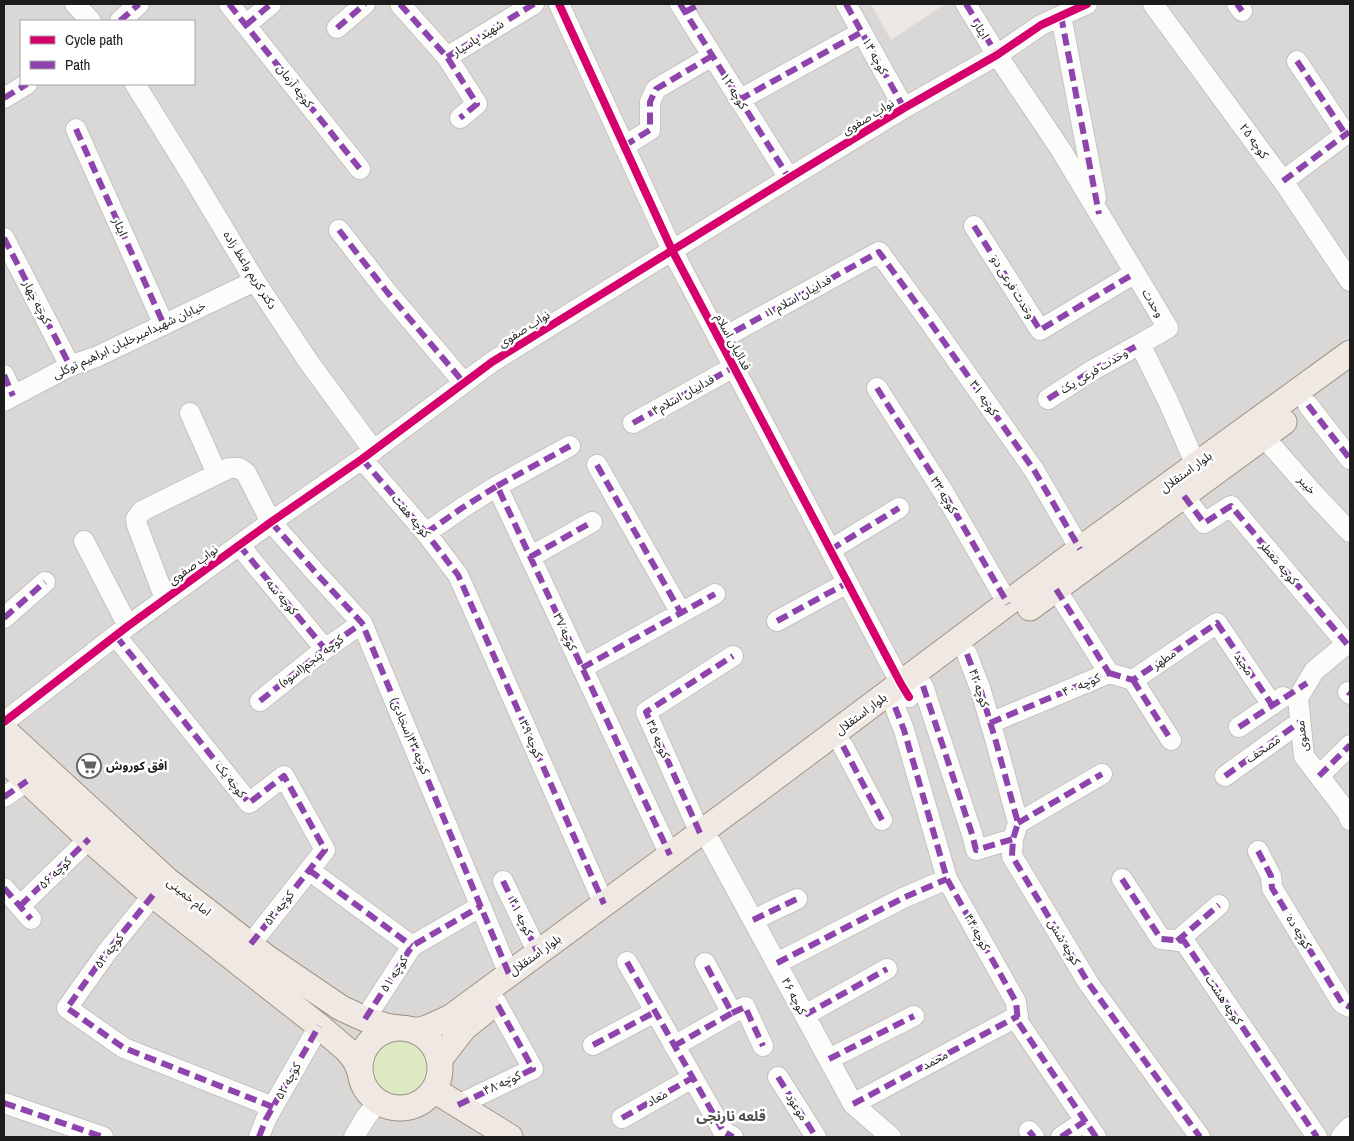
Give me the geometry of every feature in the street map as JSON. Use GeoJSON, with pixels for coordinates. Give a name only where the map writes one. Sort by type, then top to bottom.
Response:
{"type":"FeatureCollection","features":[{"type":"Feature","properties":{"kind":"main road","name":"بلوار استقلال"},"geometry":{"type":"LineString","coordinates":[[407,1029],[427,1028],[451,1016],[670,855],[706,838],[842,746],[907,694],[1008,604],[1080,549],[1350,353]]}},
{"type":"Feature","properties":{"kind":"main road","name":"بلوار استقلال"},"geometry":{"type":"LineString","coordinates":[[439,1060],[464,1028],[706,838],[907,694],[967,654],[1350,373]]}},
{"type":"Feature","properties":{"kind":"main road","name":"امام خمینی"},"geometry":{"type":"LineString","coordinates":[[4,730],[167,880],[266,958],[341,1008],[386,1026],[407,1029]]}},
{"type":"Feature","properties":{"kind":"main road","name":"امام خمینی"},"geometry":{"type":"LineString","coordinates":[[4,760],[153,895],[347,1050],[359,1068]]}},
{"type":"Feature","properties":{"kind":"main road"},"geometry":{"type":"LineString","coordinates":[[407,1029],[426,1038],[435,1048],[439,1060],[440,1070],[434,1090],[414,1106],[402,1108],[389,1107],[378,1102],[368,1093],[362,1081],[359,1068],[361,1056],[367,1045],[376,1036],[387,1030],[407,1029]]}},
{"type":"Feature","properties":{"kind":"main road"},"geometry":{"type":"LineString","coordinates":[[434,1090],[510,1137]]}},
{"type":"Feature","properties":{"kind":"street"},"geometry":{"type":"LineString","coordinates":[[75,4],[90,20]]}},
{"type":"Feature","properties":{"kind":"street"},"geometry":{"type":"LineString","coordinates":[[121,20],[139,4]]}},
{"type":"Feature","properties":{"kind":"street","name":"کوچه آرمان"},"geometry":{"type":"LineString","coordinates":[[229,4],[360,169]]}},
{"type":"Feature","properties":{"kind":"street"},"geometry":{"type":"LineString","coordinates":[[246,25],[271,4]]}},
{"type":"Feature","properties":{"kind":"street"},"geometry":{"type":"LineString","coordinates":[[337,28],[365,4]]}},
{"type":"Feature","properties":{"kind":"street"},"geometry":{"type":"LineString","coordinates":[[400,4],[447,57],[477,104],[460,118]]}},
{"type":"Feature","properties":{"kind":"street","name":"شهید پاسیار"},"geometry":{"type":"LineString","coordinates":[[447,57],[534,4]]}},
{"type":"Feature","properties":{"kind":"street","name":"کوچه ۱۴"},"geometry":{"type":"LineString","coordinates":[[846,4],[904,108]]}},
{"type":"Feature","properties":{"kind":"street","name":"ایثار"},"geometry":{"type":"LineString","coordinates":[[966,4],[997,55]]}},
{"type":"Feature","properties":{"kind":"street","name":"نواب صفوی"},"geometry":{"type":"LineString","coordinates":[[4,722],[165,599],[368,455],[492,362],[788,178],[997,55],[1041,25],[1087,4]]}},
{"type":"Feature","properties":{"kind":"street","name":"کوچه ۲۵"},"geometry":{"type":"LineString","coordinates":[[1153,4],[1283,180],[1350,281]]}},
{"type":"Feature","properties":{"kind":"street","name":"فدائیان اسلام"},"geometry":{"type":"LineString","coordinates":[[566,6],[624,146],[672,250],[907,694]]}},
{"type":"Feature","properties":{"kind":"street","name":"کوچه ۱۲"},"geometry":{"type":"LineString","coordinates":[[688,7],[712,56],[788,178]]}},
{"type":"Feature","properties":{"kind":"street","name":"وحدت"},"geometry":{"type":"LineString","coordinates":[[1061,16],[1099,214]]}},
{"type":"Feature","properties":{"kind":"street"},"geometry":{"type":"LineString","coordinates":[[739,100],[862,32]]}},
{"type":"Feature","properties":{"kind":"street","name":"وحدت"},"geometry":{"type":"LineString","coordinates":[[997,55],[1061,150],[1168,328],[1140,344]]}},
{"type":"Feature","properties":{"kind":"street"},"geometry":{"type":"LineString","coordinates":[[624,146],[650,130],[650,102],[656,90],[712,56]]}},
{"type":"Feature","properties":{"kind":"street"},"geometry":{"type":"LineString","coordinates":[[1283,180],[1348,133],[1297,61]]}},
{"type":"Feature","properties":{"kind":"street"},"geometry":{"type":"LineString","coordinates":[[4,98],[25,85]]}},
{"type":"Feature","properties":{"kind":"street","name":"دکتر کریم واعظ زاده"},"geometry":{"type":"LineString","coordinates":[[136,85],[255,281],[368,455]]}},
{"type":"Feature","properties":{"kind":"street","name":"ایثار"},"geometry":{"type":"LineString","coordinates":[[76,129],[164,325]]}},
{"type":"Feature","properties":{"kind":"street","name":"وحدت فرعی دو"},"geometry":{"type":"LineString","coordinates":[[974,226],[1040,330],[1135,273]]}},
{"type":"Feature","properties":{"kind":"street"},"geometry":{"type":"LineString","coordinates":[[340,230],[387,292],[464,383]]}},
{"type":"Feature","properties":{"kind":"street","name":"کوچه چهار"},"geometry":{"type":"LineString","coordinates":[[4,238],[70,366]]}},
{"type":"Feature","properties":{"kind":"street","name":"فداییان اسلام ۱"},"geometry":{"type":"LineString","coordinates":[[719,340],[878,252]]}},
{"type":"Feature","properties":{"kind":"street","name":"کوچه ۳۱"},"geometry":{"type":"LineString","coordinates":[[878,252],[930,322],[1034,470],[1080,549]]}},
{"type":"Feature","properties":{"kind":"street","name":"خیابان شهیدامیرخلبان ابراهیم توکلی"},"geometry":{"type":"LineString","coordinates":[[8,398],[70,366],[96,357],[255,281]]}},
{"type":"Feature","properties":{"kind":"street"},"geometry":{"type":"LineString","coordinates":[[1140,344],[1196,465]]}},
{"type":"Feature","properties":{"kind":"street","name":"وحدت فرعی یک"},"geometry":{"type":"LineString","coordinates":[[1048,399],[1093,370],[1140,344]]}},
{"type":"Feature","properties":{"kind":"street","name":"فداییان اسلام۴"},"geometry":{"type":"LineString","coordinates":[[633,423],[734,367]]}},
{"type":"Feature","properties":{"kind":"street"},"geometry":{"type":"LineString","coordinates":[[4,375],[8,398]]}},
{"type":"Feature","properties":{"kind":"street","name":"کوچه ۳۳"},"geometry":{"type":"LineString","coordinates":[[877,388],[944,494],[1008,604]]}},
{"type":"Feature","properties":{"kind":"street"},"geometry":{"type":"LineString","coordinates":[[1308,405],[1350,459]]}},
{"type":"Feature","properties":{"kind":"street"},"geometry":{"type":"LineString","coordinates":[[165,599],[136,518],[142,511],[217,474],[190,413]]}},
{"type":"Feature","properties":{"kind":"street","name":"خیبر"},"geometry":{"type":"LineString","coordinates":[[1264,437],[1350,532]]}},
{"type":"Feature","properties":{"kind":"street"},"geometry":{"type":"LineString","coordinates":[[426,533],[497,486],[570,446]]}},
{"type":"Feature","properties":{"kind":"street","name":"کوچه هفت"},"geometry":{"type":"LineString","coordinates":[[368,455],[458,575]]}},
{"type":"Feature","properties":{"kind":"street"},"geometry":{"type":"LineString","coordinates":[[597,465],[681,613]]}},
{"type":"Feature","properties":{"kind":"street","name":"کوچه ۴۳(سجادی)"},"geometry":{"type":"LineString","coordinates":[[217,474],[229,468],[238,468],[246,473],[271,522],[362,623],[509,974]]}},
{"type":"Feature","properties":{"kind":"street","name":"کوچه ۳۷"},"geometry":{"type":"LineString","coordinates":[[497,486],[670,855]]}},
{"type":"Feature","properties":{"kind":"street","name":"کوچه معطر"},"geometry":{"type":"LineString","coordinates":[[1184,496],[1204,523],[1231,506],[1349,642]]}},
{"type":"Feature","properties":{"kind":"street"},"geometry":{"type":"LineString","coordinates":[[830,550],[899,508]]}},
{"type":"Feature","properties":{"kind":"street"},"geometry":{"type":"LineString","coordinates":[[530,557],[592,522]]}},
{"type":"Feature","properties":{"kind":"street"},"geometry":{"type":"LineString","coordinates":[[84,541],[122,631]]}},
{"type":"Feature","properties":{"kind":"street","name":"کوچه سه"},"geometry":{"type":"LineString","coordinates":[[239,545],[325,649]]}},
{"type":"Feature","properties":{"kind":"street","name":"کوچه ۳۹"},"geometry":{"type":"LineString","coordinates":[[458,575],[604,904]]}},
{"type":"Feature","properties":{"kind":"street"},"geometry":{"type":"LineString","coordinates":[[4,618],[45,582]]}},
{"type":"Feature","properties":{"kind":"street"},"geometry":{"type":"LineString","coordinates":[[777,621],[847,583]]}},
{"type":"Feature","properties":{"kind":"street","name":"کوچه ۴۰"},"geometry":{"type":"LineString","coordinates":[[990,723],[1109,673],[1056,589]]}},
{"type":"Feature","properties":{"kind":"street"},"geometry":{"type":"LineString","coordinates":[[582,668],[714,594]]}},
{"type":"Feature","properties":{"kind":"street","name":"کوچه پنجم(اسوه)"},"geometry":{"type":"LineString","coordinates":[[260,700],[325,649],[362,623]]}},
{"type":"Feature","properties":{"kind":"street","name":"مطهر"},"geometry":{"type":"LineString","coordinates":[[1134,680],[1217,623]]}},
{"type":"Feature","properties":{"kind":"street","name":"مجید"},"geometry":{"type":"LineString","coordinates":[[1217,623],[1272,704]]}},
{"type":"Feature","properties":{"kind":"street","name":"کوچه یک"},"geometry":{"type":"LineString","coordinates":[[122,631],[249,803],[284,776],[325,850],[309,870]]}},
{"type":"Feature","properties":{"kind":"street"},"geometry":{"type":"LineString","coordinates":[[1239,727],[1310,677],[1349,642]]}},
{"type":"Feature","properties":{"kind":"street","name":"کوچه ۴۲"},"geometry":{"type":"LineString","coordinates":[[967,654],[980,688],[990,723]]}},
{"type":"Feature","properties":{"kind":"street","name":"کوچه ۳۵"},"geometry":{"type":"LineString","coordinates":[[706,838],[646,712],[733,656]]}},
{"type":"Feature","properties":{"kind":"street"},"geometry":{"type":"LineString","coordinates":[[1109,673],[1134,680],[1171,740]]}},
{"type":"Feature","properties":{"kind":"street","name":"معنوی"},"geometry":{"type":"LineString","coordinates":[[1310,677],[1298,698],[1304,756],[1348,814],[1350,820]]}},
{"type":"Feature","properties":{"kind":"street"},"geometry":{"type":"LineString","coordinates":[[907,694],[972,834],[976,850],[1015,831],[1102,774]]}},
{"type":"Feature","properties":{"kind":"street","name":"کوچه ۴۴"},"geometry":{"type":"LineString","coordinates":[[907,694],[904,730],[947,879],[1016,1002],[1018,1022],[1091,1129]]}},
{"type":"Feature","properties":{"kind":"street","name":"مصحف"},"geometry":{"type":"LineString","coordinates":[[1225,776],[1300,722]]}},
{"type":"Feature","properties":{"kind":"street","name":"کوچه شش"},"geometry":{"type":"LineString","coordinates":[[990,723],[996,742],[1015,831],[1012,856],[1089,984],[1200,1137]]}},
{"type":"Feature","properties":{"kind":"street"},"geometry":{"type":"LineString","coordinates":[[1319,776],[1350,745]]}},
{"type":"Feature","properties":{"kind":"street"},"geometry":{"type":"LineString","coordinates":[[842,746],[882,820]]}},
{"type":"Feature","properties":{"kind":"street"},"geometry":{"type":"LineString","coordinates":[[4,797],[27,781]]}},
{"type":"Feature","properties":{"kind":"street","name":"کوچه ۴۶"},"geometry":{"type":"LineString","coordinates":[[706,838],[777,963],[853,1104],[883,1135]]}},
{"type":"Feature","properties":{"kind":"street","name":"کوچه ۵۶"},"geometry":{"type":"LineString","coordinates":[[4,888],[26,912],[89,839]]}},
{"type":"Feature","properties":{"kind":"street","name":"کوچه ده"},"geometry":{"type":"LineString","coordinates":[[1258,851],[1271,876],[1272,888],[1342,1002],[1350,1007]]}},
{"type":"Feature","properties":{"kind":"street"},"geometry":{"type":"LineString","coordinates":[[309,870],[412,946]]}},
{"type":"Feature","properties":{"kind":"street","name":"کوچه ۵۳"},"geometry":{"type":"LineString","coordinates":[[250,945],[309,870]]}},
{"type":"Feature","properties":{"kind":"street"},"geometry":{"type":"LineString","coordinates":[[777,963],[904,898],[947,879]]}},
{"type":"Feature","properties":{"kind":"street","name":"کوچه هشت"},"geometry":{"type":"LineString","coordinates":[[1122,879],[1160,939],[1184,941],[1317,1137]]}},
{"type":"Feature","properties":{"kind":"street","name":"کوچه ۴۱"},"geometry":{"type":"LineString","coordinates":[[503,880],[538,953]]}},
{"type":"Feature","properties":{"kind":"street","name":"کوچه ۵۴"},"geometry":{"type":"LineString","coordinates":[[153,895],[107,952],[67,1008],[124,1048],[273,1107]]}},
{"type":"Feature","properties":{"kind":"street"},"geometry":{"type":"LineString","coordinates":[[753,920],[797,899]]}},
{"type":"Feature","properties":{"kind":"street"},"geometry":{"type":"LineString","coordinates":[[1178,941],[1219,905]]}},
{"type":"Feature","properties":{"kind":"street","name":"کوچه ۵۱"},"geometry":{"type":"LineString","coordinates":[[365,1019],[412,946],[481,906]]}},
{"type":"Feature","properties":{"kind":"street"},"geometry":{"type":"LineString","coordinates":[[627,962],[723,1131],[733,1137]]}},
{"type":"Feature","properties":{"kind":"street"},"geometry":{"type":"LineString","coordinates":[[705,963],[732,1013]]}},
{"type":"Feature","properties":{"kind":"street"},"geometry":{"type":"LineString","coordinates":[[805,1014],[887,969]]}},
{"type":"Feature","properties":{"kind":"street","name":"کوچه ۴۸"},"geometry":{"type":"LineString","coordinates":[[458,1105],[533,1069],[496,1002]]}},
{"type":"Feature","properties":{"kind":"street"},"geometry":{"type":"LineString","coordinates":[[674,1046],[745,1007],[763,1046]]}},
{"type":"Feature","properties":{"kind":"street"},"geometry":{"type":"LineString","coordinates":[[594,1045],[655,1012]]}},
{"type":"Feature","properties":{"kind":"street"},"geometry":{"type":"LineString","coordinates":[[829,1060],[914,1016]]}},
{"type":"Feature","properties":{"kind":"street","name":"محمد"},"geometry":{"type":"LineString","coordinates":[[853,1104],[1018,1016]]}},
{"type":"Feature","properties":{"kind":"street","name":"کوچه ۵۲"},"geometry":{"type":"LineString","coordinates":[[259,1137],[273,1107],[319,1026]]}},
{"type":"Feature","properties":{"kind":"street","name":"موعود"},"geometry":{"type":"LineString","coordinates":[[778,1077],[816,1137]]}},
{"type":"Feature","properties":{"kind":"street","name":"معاد"},"geometry":{"type":"LineString","coordinates":[[622,1118],[692,1078]]}},
{"type":"Feature","properties":{"kind":"street"},"geometry":{"type":"LineString","coordinates":[[354,1137],[378,1102]]}},
{"type":"Feature","properties":{"kind":"street"},"geometry":{"type":"LineString","coordinates":[[4,1103],[103,1137]]}},
{"type":"Feature","properties":{"kind":"street"},"geometry":{"type":"LineString","coordinates":[[1341,1137],[1350,1127]]}},
{"type":"Feature","properties":{"kind":"street"},"geometry":{"type":"LineString","coordinates":[[1060,1137],[1091,1129]]}},
{"type":"Feature","properties":{"kind":"shaded area"},"geometry":{"type":"Polygon","coordinates":[[[4,4],[871,4],[891,40],[945,4],[1350,4],[1350,1137],[4,1137],[4,4]]]}},
{"type":"Feature","properties":{"kind":"green space"},"geometry":{"type":"Polygon","coordinates":[[[395,1037],[407,1037],[423,1046],[430,1056],[432,1068],[430,1080],[423,1090],[407,1099],[395,1099],[384,1094],[375,1085],[370,1074],[370,1062],[375,1051],[384,1042],[395,1037]]]}},
{"type":"Feature","properties":{"kind":"marked path"},"geometry":{"type":"LineString","coordinates":[[121,20],[139,4]]}},
{"type":"Feature","properties":{"kind":"marked path"},"geometry":{"type":"LineString","coordinates":[[229,4],[360,169]]}},
{"type":"Feature","properties":{"kind":"marked path"},"geometry":{"type":"LineString","coordinates":[[246,25],[271,4]]}},
{"type":"Feature","properties":{"kind":"marked path"},"geometry":{"type":"LineString","coordinates":[[337,28],[365,4]]}},
{"type":"Feature","properties":{"kind":"marked path"},"geometry":{"type":"LineString","coordinates":[[400,4],[447,57],[477,104],[460,118]]}},
{"type":"Feature","properties":{"kind":"marked path"},"geometry":{"type":"LineString","coordinates":[[447,57],[534,4]]}},
{"type":"Feature","properties":{"kind":"marked path"},"geometry":{"type":"LineString","coordinates":[[680,4],[789,178]]}},
{"type":"Feature","properties":{"kind":"marked path"},"geometry":{"type":"LineString","coordinates":[[685,12],[700,4]]}},
{"type":"Feature","properties":{"kind":"marked path"},"geometry":{"type":"LineString","coordinates":[[846,4],[904,108]]}},
{"type":"Feature","properties":{"kind":"marked path"},"geometry":{"type":"LineString","coordinates":[[966,4],[997,55]]}},
{"type":"Feature","properties":{"kind":"marked path"},"geometry":{"type":"LineString","coordinates":[[1237,4],[1242,11]]}},
{"type":"Feature","properties":{"kind":"marked path"},"geometry":{"type":"LineString","coordinates":[[1061,16],[1099,214]]}},
{"type":"Feature","properties":{"kind":"marked path"},"geometry":{"type":"LineString","coordinates":[[739,100],[862,32]]}},
{"type":"Feature","properties":{"kind":"marked path"},"geometry":{"type":"LineString","coordinates":[[624,146],[650,130],[650,102],[656,89],[712,56]]}},
{"type":"Feature","properties":{"kind":"marked path"},"geometry":{"type":"LineString","coordinates":[[1297,61],[1346,135]]}},
{"type":"Feature","properties":{"kind":"marked path"},"geometry":{"type":"LineString","coordinates":[[4,98],[25,85]]}},
{"type":"Feature","properties":{"kind":"marked path"},"geometry":{"type":"LineString","coordinates":[[76,129],[164,325]]}},
{"type":"Feature","properties":{"kind":"marked path"},"geometry":{"type":"LineString","coordinates":[[1283,181],[1349,132]]}},
{"type":"Feature","properties":{"kind":"marked path"},"geometry":{"type":"LineString","coordinates":[[974,226],[1040,330],[1135,273]]}},
{"type":"Feature","properties":{"kind":"marked path"},"geometry":{"type":"LineString","coordinates":[[339,230],[387,292],[464,383]]}},
{"type":"Feature","properties":{"kind":"marked path"},"geometry":{"type":"LineString","coordinates":[[4,238],[70,366]]}},
{"type":"Feature","properties":{"kind":"marked path"},"geometry":{"type":"LineString","coordinates":[[719,340],[879,252],[1034,470],[1080,549]]}},
{"type":"Feature","properties":{"kind":"marked path"},"geometry":{"type":"LineString","coordinates":[[1048,399],[1093,370],[1140,344]]}},
{"type":"Feature","properties":{"kind":"marked path"},"geometry":{"type":"LineString","coordinates":[[633,423],[734,367]]}},
{"type":"Feature","properties":{"kind":"marked path"},"geometry":{"type":"LineString","coordinates":[[4,375],[13,396]]}},
{"type":"Feature","properties":{"kind":"marked path"},"geometry":{"type":"LineString","coordinates":[[877,388],[944,493],[1008,604]]}},
{"type":"Feature","properties":{"kind":"marked path"},"geometry":{"type":"LineString","coordinates":[[1308,405],[1350,459]]}},
{"type":"Feature","properties":{"kind":"marked path"},"geometry":{"type":"LineString","coordinates":[[497,486],[570,446]]}},
{"type":"Feature","properties":{"kind":"marked path"},"geometry":{"type":"LineString","coordinates":[[362,459],[426,533],[458,575],[604,904]]}},
{"type":"Feature","properties":{"kind":"marked path"},"geometry":{"type":"LineString","coordinates":[[597,465],[681,613]]}},
{"type":"Feature","properties":{"kind":"marked path"},"geometry":{"type":"LineString","coordinates":[[426,533],[497,486],[670,855]]}},
{"type":"Feature","properties":{"kind":"marked path"},"geometry":{"type":"LineString","coordinates":[[1184,496],[1204,523],[1231,506],[1347,644]]}},
{"type":"Feature","properties":{"kind":"marked path"},"geometry":{"type":"LineString","coordinates":[[830,550],[899,508]]}},
{"type":"Feature","properties":{"kind":"marked path"},"geometry":{"type":"LineString","coordinates":[[271,522],[362,623],[509,974]]}},
{"type":"Feature","properties":{"kind":"marked path"},"geometry":{"type":"LineString","coordinates":[[530,557],[592,522]]}},
{"type":"Feature","properties":{"kind":"marked path"},"geometry":{"type":"LineString","coordinates":[[239,545],[325,649]]}},
{"type":"Feature","properties":{"kind":"marked path"},"geometry":{"type":"LineString","coordinates":[[4,618],[45,582]]}},
{"type":"Feature","properties":{"kind":"marked path"},"geometry":{"type":"LineString","coordinates":[[777,621],[847,583]]}},
{"type":"Feature","properties":{"kind":"marked path"},"geometry":{"type":"LineString","coordinates":[[990,723],[1109,673],[1056,589]]}},
{"type":"Feature","properties":{"kind":"marked path"},"geometry":{"type":"LineString","coordinates":[[582,668],[715,594]]}},
{"type":"Feature","properties":{"kind":"marked path"},"geometry":{"type":"LineString","coordinates":[[260,701],[325,649],[362,623]]}},
{"type":"Feature","properties":{"kind":"marked path"},"geometry":{"type":"LineString","coordinates":[[1109,673],[1133,680],[1217,623],[1272,705]]}},
{"type":"Feature","properties":{"kind":"marked path"},"geometry":{"type":"LineString","coordinates":[[116,636],[249,803],[284,776],[325,850],[250,945]]}},
{"type":"Feature","properties":{"kind":"marked path"},"geometry":{"type":"LineString","coordinates":[[967,654],[980,688],[1018,823],[1013,839],[1012,856],[1089,984],[1200,1137]]}},
{"type":"Feature","properties":{"kind":"marked path"},"geometry":{"type":"LineString","coordinates":[[700,833],[646,712],[733,656]]}},
{"type":"Feature","properties":{"kind":"marked path"},"geometry":{"type":"LineString","coordinates":[[1133,680],[1171,740]]}},
{"type":"Feature","properties":{"kind":"marked path"},"geometry":{"type":"LineString","coordinates":[[1239,727],[1307,683]]}},
{"type":"Feature","properties":{"kind":"marked path"},"geometry":{"type":"LineString","coordinates":[[923,686],[976,850],[1013,839]]}},
{"type":"Feature","properties":{"kind":"marked path"},"geometry":{"type":"LineString","coordinates":[[895,707],[904,730],[947,879],[1016,1002],[1018,1022],[1096,1137]]}},
{"type":"Feature","properties":{"kind":"marked path"},"geometry":{"type":"LineString","coordinates":[[1225,776],[1300,722]]}},
{"type":"Feature","properties":{"kind":"marked path"},"geometry":{"type":"LineString","coordinates":[[1319,776],[1350,745]]}},
{"type":"Feature","properties":{"kind":"marked path"},"geometry":{"type":"LineString","coordinates":[[843,746],[882,820]]}},
{"type":"Feature","properties":{"kind":"marked path"},"geometry":{"type":"LineString","coordinates":[[1018,823],[1102,774]]}},
{"type":"Feature","properties":{"kind":"marked path"},"geometry":{"type":"LineString","coordinates":[[4,797],[27,781]]}},
{"type":"Feature","properties":{"kind":"marked path"},"geometry":{"type":"LineString","coordinates":[[20,906],[89,839]]}},
{"type":"Feature","properties":{"kind":"marked path"},"geometry":{"type":"LineString","coordinates":[[1258,851],[1271,876],[1272,888],[1342,1003],[1350,1007]]}},
{"type":"Feature","properties":{"kind":"marked path"},"geometry":{"type":"LineString","coordinates":[[309,870],[412,946]]}},
{"type":"Feature","properties":{"kind":"marked path"},"geometry":{"type":"LineString","coordinates":[[777,963],[903,898],[947,879]]}},
{"type":"Feature","properties":{"kind":"marked path"},"geometry":{"type":"LineString","coordinates":[[1122,879],[1161,939],[1184,941],[1317,1137]]}},
{"type":"Feature","properties":{"kind":"marked path"},"geometry":{"type":"LineString","coordinates":[[503,881],[538,953]]}},
{"type":"Feature","properties":{"kind":"marked path"},"geometry":{"type":"LineString","coordinates":[[4,888],[31,919]]}},
{"type":"Feature","properties":{"kind":"marked path"},"geometry":{"type":"LineString","coordinates":[[153,895],[107,952],[67,1008],[124,1048],[273,1107]]}},
{"type":"Feature","properties":{"kind":"marked path"},"geometry":{"type":"LineString","coordinates":[[753,920],[797,899]]}},
{"type":"Feature","properties":{"kind":"marked path"},"geometry":{"type":"LineString","coordinates":[[1177,941],[1219,905]]}},
{"type":"Feature","properties":{"kind":"marked path"},"geometry":{"type":"LineString","coordinates":[[365,1019],[412,946],[481,906]]}},
{"type":"Feature","properties":{"kind":"marked path"},"geometry":{"type":"LineString","coordinates":[[627,962],[723,1131],[733,1137]]}},
{"type":"Feature","properties":{"kind":"marked path"},"geometry":{"type":"LineString","coordinates":[[674,1046],[732,1013],[705,963]]}},
{"type":"Feature","properties":{"kind":"marked path"},"geometry":{"type":"LineString","coordinates":[[805,1015],[887,969]]}},
{"type":"Feature","properties":{"kind":"marked path"},"geometry":{"type":"LineString","coordinates":[[458,1105],[533,1069],[496,1002]]}},
{"type":"Feature","properties":{"kind":"marked path"},"geometry":{"type":"LineString","coordinates":[[732,1013],[745,1007],[763,1046]]}},
{"type":"Feature","properties":{"kind":"marked path"},"geometry":{"type":"LineString","coordinates":[[593,1045],[655,1012]]}},
{"type":"Feature","properties":{"kind":"marked path"},"geometry":{"type":"LineString","coordinates":[[829,1059],[914,1016]]}},
{"type":"Feature","properties":{"kind":"marked path"},"geometry":{"type":"LineString","coordinates":[[853,1104],[1018,1016]]}},
{"type":"Feature","properties":{"kind":"marked path"},"geometry":{"type":"LineString","coordinates":[[259,1137],[266,1119],[319,1026]]}},
{"type":"Feature","properties":{"kind":"marked path"},"geometry":{"type":"LineString","coordinates":[[778,1077],[816,1137]]}},
{"type":"Feature","properties":{"kind":"marked path"},"geometry":{"type":"LineString","coordinates":[[622,1118],[692,1078]]}},
{"type":"Feature","properties":{"kind":"marked path"},"geometry":{"type":"LineString","coordinates":[[4,1103],[103,1137]]}},
{"type":"Feature","properties":{"kind":"marked path"},"geometry":{"type":"LineString","coordinates":[[1061,1137],[1085,1121]]}},
{"type":"Feature","properties":{"kind":"marked path"},"geometry":{"type":"LineString","coordinates":[[1029,1131],[1034,1137]]}},
{"type":"Feature","properties":{"kind":"cycle path"},"geometry":{"type":"LineString","coordinates":[[559,4],[672,250],[909,697]]}},
{"type":"Feature","properties":{"kind":"cycle path"},"geometry":{"type":"LineString","coordinates":[[4,722],[128,626],[271,522],[362,459],[492,362],[904,108],[997,55],[1041,25],[1087,4]]}},
{"type":"Feature","properties":{"kind":"place","name":"افق کوروش"},"geometry":{"type":"Point","coordinates":[89,766]}},
{"type":"Feature","properties":{"kind":"district","name":"قلعه نارنجی"},"geometry":{"type":"Point","coordinates":[731,1116]}}]}
